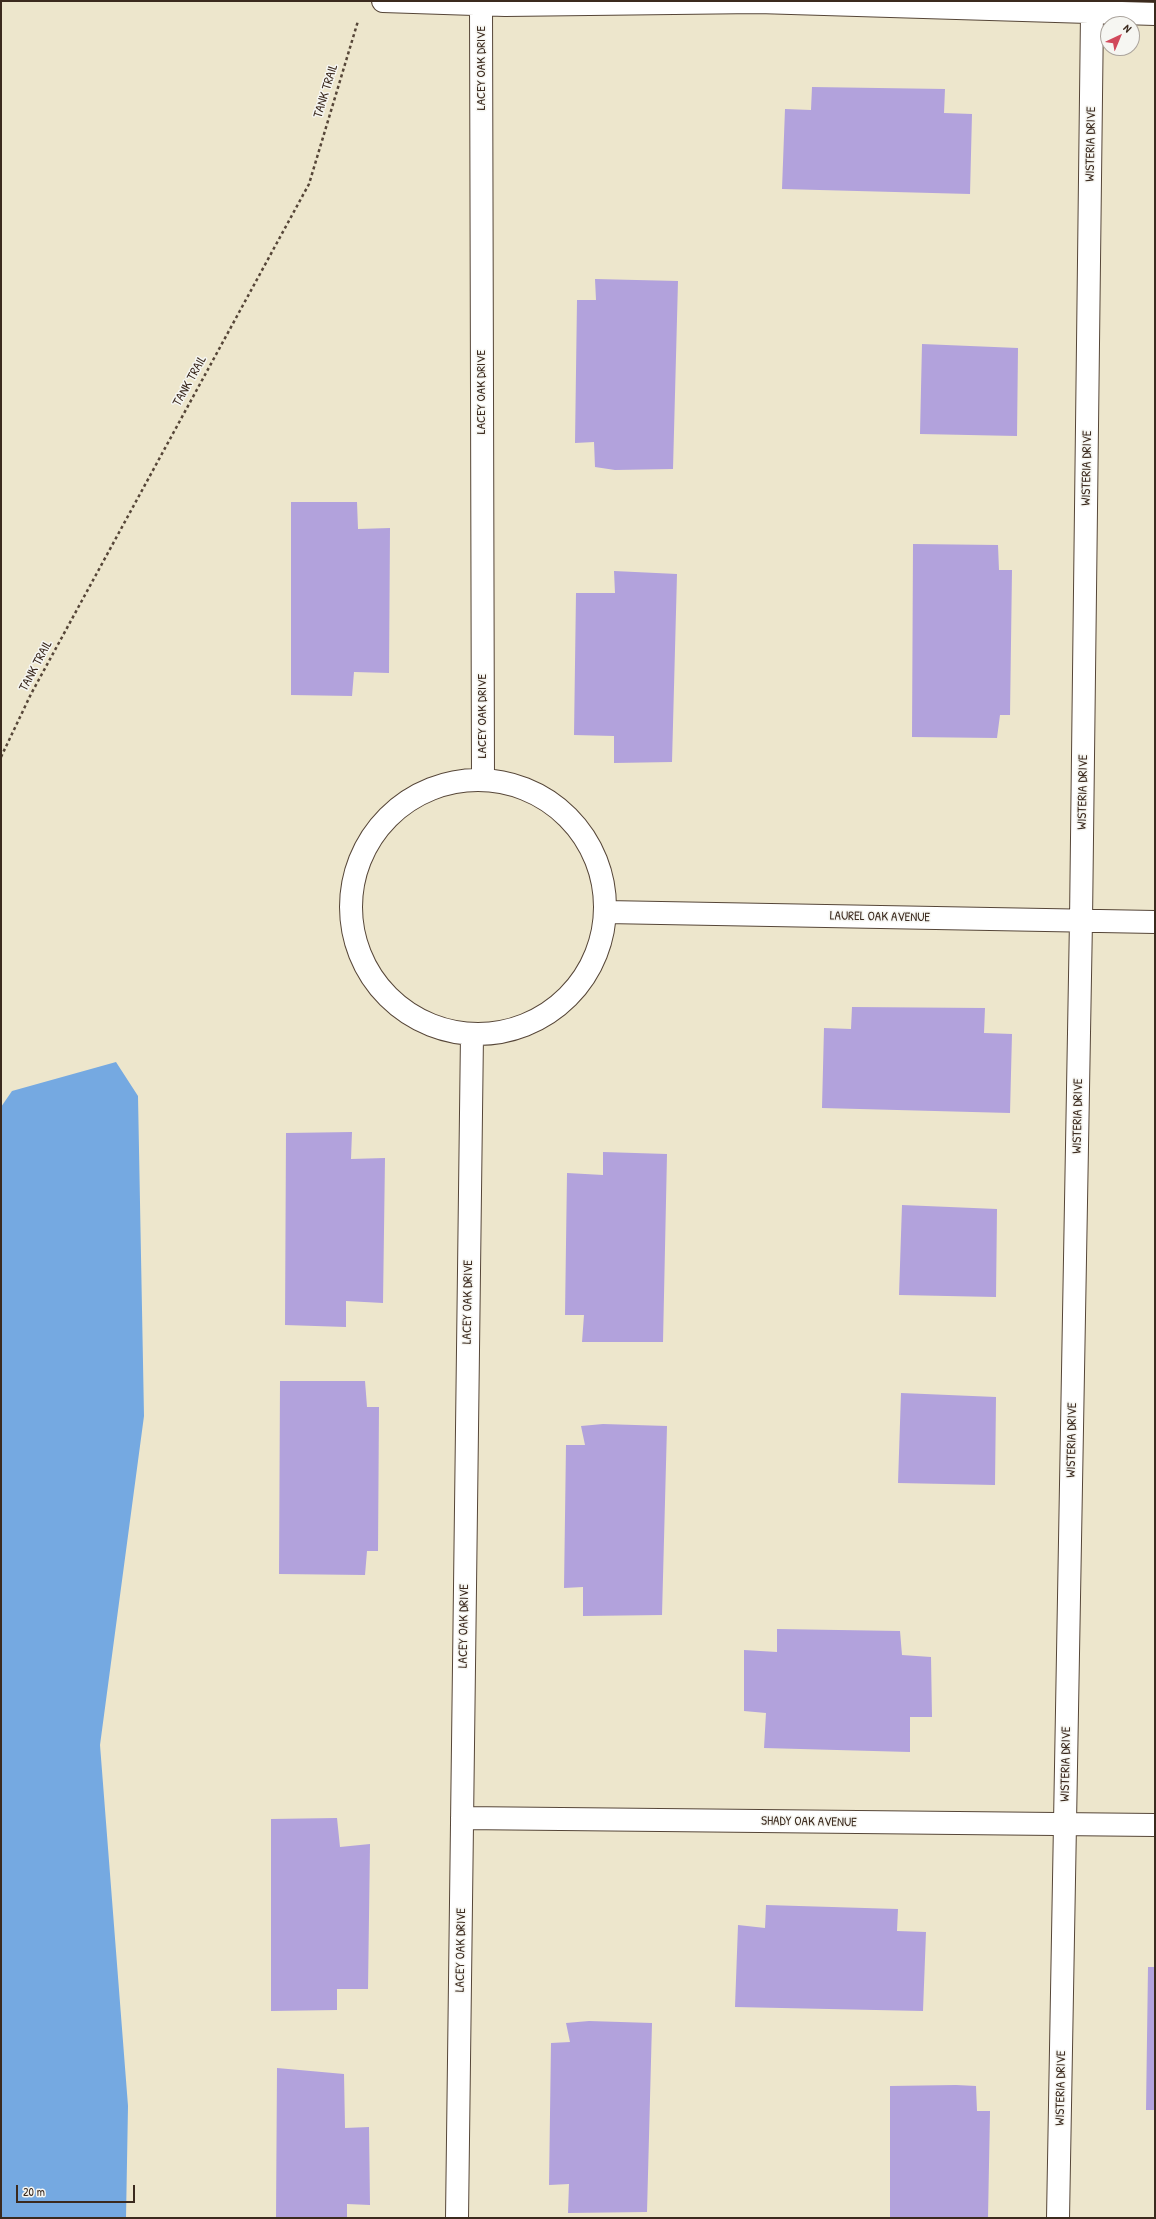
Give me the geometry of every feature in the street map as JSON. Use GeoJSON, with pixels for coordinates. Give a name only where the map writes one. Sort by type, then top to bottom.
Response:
{"type":"FeatureCollection","features":[{"type":"Feature","properties":{"kind":"street"},"geometry":{"type":"LineString","coordinates":[[382,1],[481,5],[758,2],[1092,14],[1155,14]]}},
{"type":"Feature","properties":{"kind":"street","name":"LACEY OAK DRIVE"},"geometry":{"type":"LineString","coordinates":[[481,5],[483,780]]}},
{"type":"Feature","properties":{"kind":"street","name":"WISTERIA DRIVE"},"geometry":{"type":"LineString","coordinates":[[1058,2218],[1081,920],[1092,14]]}},
{"type":"Feature","properties":{"kind":"street"},"geometry":{"type":"LineString","coordinates":[[483,780],[508,784],[531,792],[553,804],[571,821],[587,841],[598,863],[604,888],[606,912],[602,937],[594,961],[581,983],[564,1002],[544,1017],[521,1027],[496,1034],[472,1034],[446,1030],[423,1021],[401,1009],[383,991],[368,971],[358,948],[352,924],[352,898],[355,874],[364,851],[376,830],[393,812],[413,798],[435,788],[458,782],[483,780]]}},
{"type":"Feature","properties":{"kind":"street","name":"LAUREL OAK AVENUE"},"geometry":{"type":"LineString","coordinates":[[606,912],[1155,922]]}},
{"type":"Feature","properties":{"kind":"street","name":"LACEY OAK DRIVE"},"geometry":{"type":"LineString","coordinates":[[457,2218],[472,1034]]}},
{"type":"Feature","properties":{"kind":"street","name":"SHADY OAK AVENUE"},"geometry":{"type":"LineString","coordinates":[[462,1818],[1155,1826]]}},
{"type":"Feature","properties":{"kind":"path","name":"TANK TRAIL"},"geometry":{"type":"LineString","coordinates":[[1,757],[31,694],[309,184],[359,16]]}},
{"type":"Feature","properties":{"kind":"water"},"geometry":{"type":"Polygon","coordinates":[[[116,1062],[138,1096],[144,1416],[100,1745],[128,2106],[126,2218],[1,2218],[1,1107],[12,1091],[116,1062]]]}},
{"type":"Feature","properties":{"kind":"building"},"geometry":{"type":"Polygon","coordinates":[[[812,87],[945,89],[944,113],[972,114],[970,194],[782,189],[785,109],[811,110],[812,87]]]}},
{"type":"Feature","properties":{"kind":"building"},"geometry":{"type":"Polygon","coordinates":[[[595,279],[678,281],[673,469],[615,470],[595,467],[594,442],[575,443],[577,300],[596,300],[595,279]]]}},
{"type":"Feature","properties":{"kind":"building"},"geometry":{"type":"Polygon","coordinates":[[[922,344],[1018,348],[1017,436],[920,434],[922,344]]]}},
{"type":"Feature","properties":{"kind":"building"},"geometry":{"type":"Polygon","coordinates":[[[291,502],[357,502],[358,529],[390,528],[389,673],[354,672],[352,696],[291,695],[291,502]]]}},
{"type":"Feature","properties":{"kind":"building"},"geometry":{"type":"Polygon","coordinates":[[[913,544],[998,545],[999,570],[1012,570],[1010,715],[1000,715],[997,738],[912,737],[913,544]]]}},
{"type":"Feature","properties":{"kind":"building"},"geometry":{"type":"Polygon","coordinates":[[[614,571],[677,574],[672,762],[614,763],[614,736],[574,735],[576,593],[615,593],[614,571]]]}},
{"type":"Feature","properties":{"kind":"building"},"geometry":{"type":"Polygon","coordinates":[[[852,1007],[985,1008],[984,1033],[1012,1034],[1010,1113],[822,1108],[824,1028],[851,1029],[852,1007]]]}},
{"type":"Feature","properties":{"kind":"building"},"geometry":{"type":"Polygon","coordinates":[[[352,1132],[351,1159],[385,1158],[383,1303],[346,1301],[346,1327],[285,1325],[286,1133],[352,1132]]]}},
{"type":"Feature","properties":{"kind":"building"},"geometry":{"type":"Polygon","coordinates":[[[603,1152],[667,1154],[663,1342],[582,1342],[584,1315],[565,1315],[567,1173],[603,1175],[603,1152]]]}},
{"type":"Feature","properties":{"kind":"building"},"geometry":{"type":"Polygon","coordinates":[[[902,1205],[997,1209],[996,1297],[899,1295],[902,1205]]]}},
{"type":"Feature","properties":{"kind":"building"},"geometry":{"type":"Polygon","coordinates":[[[280,1381],[365,1381],[367,1407],[379,1407],[378,1551],[367,1551],[365,1575],[279,1574],[280,1381]]]}},
{"type":"Feature","properties":{"kind":"building"},"geometry":{"type":"Polygon","coordinates":[[[901,1393],[996,1397],[995,1485],[898,1483],[901,1393]]]}},
{"type":"Feature","properties":{"kind":"building"},"geometry":{"type":"Polygon","coordinates":[[[603,1424],[667,1426],[662,1615],[583,1616],[583,1587],[564,1588],[566,1445],[585,1445],[581,1426],[603,1424]]]}},
{"type":"Feature","properties":{"kind":"building"},"geometry":{"type":"Polygon","coordinates":[[[777,1629],[900,1631],[902,1655],[931,1657],[932,1717],[910,1717],[910,1752],[764,1748],[766,1713],[744,1711],[744,1650],[777,1652],[777,1629]]]}},
{"type":"Feature","properties":{"kind":"building"},"geometry":{"type":"Polygon","coordinates":[[[337,1818],[340,1847],[370,1844],[368,1989],[337,1989],[337,2010],[271,2011],[271,1819],[337,1818]]]}},
{"type":"Feature","properties":{"kind":"building"},"geometry":{"type":"Polygon","coordinates":[[[766,1905],[898,1909],[897,1931],[926,1932],[923,2011],[735,2007],[738,1925],[765,1928],[766,1905]]]}},
{"type":"Feature","properties":{"kind":"building"},"geometry":{"type":"Polygon","coordinates":[[[1148,1967],[1155,1967],[1155,2110],[1146,2110],[1148,1967]]]}},
{"type":"Feature","properties":{"kind":"building"},"geometry":{"type":"Polygon","coordinates":[[[589,2021],[652,2023],[647,2212],[568,2213],[569,2184],[549,2185],[551,2043],[570,2042],[566,2023],[589,2021]]]}},
{"type":"Feature","properties":{"kind":"building"},"geometry":{"type":"Polygon","coordinates":[[[277,2068],[344,2074],[345,2128],[369,2127],[370,2205],[347,2204],[347,2218],[276,2218],[277,2068]]]}},
{"type":"Feature","properties":{"kind":"building"},"geometry":{"type":"Polygon","coordinates":[[[890,2086],[976,2086],[977,2111],[990,2111],[988,2218],[890,2218],[890,2086]]]}}]}
